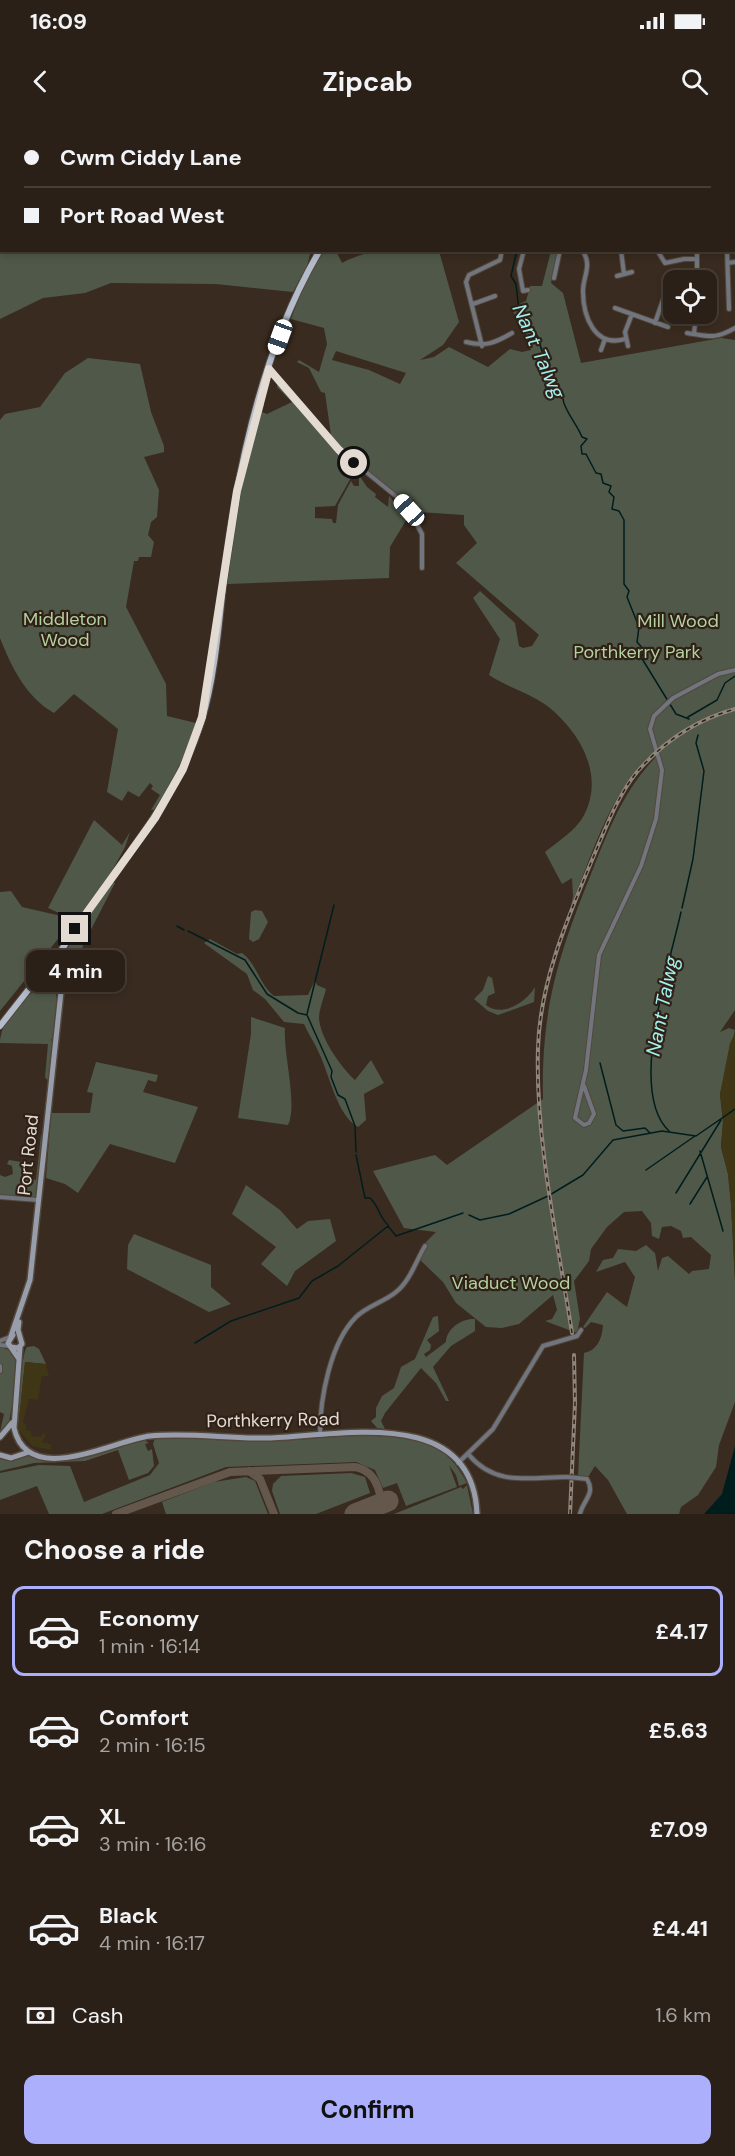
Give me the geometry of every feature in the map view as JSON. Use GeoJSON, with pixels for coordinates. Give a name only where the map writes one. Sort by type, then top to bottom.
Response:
{"type":"FeatureCollection","features":[{"type":"Feature","properties":{"kind":"main road"},"geometry":{"type":"LineString","coordinates":[[312,264],[315,252]]}},
{"type":"Feature","properties":{"kind":"main road"},"geometry":{"type":"LineString","coordinates":[[0,1026],[27,993],[46,975],[155,818],[183,769],[202,717],[237,491],[269,369],[287,319],[319,252]]}},
{"type":"Feature","properties":{"kind":"main road"},"geometry":{"type":"LineString","coordinates":[[27,993],[51,984],[58,976],[59,954]]}},
{"type":"Feature","properties":{"kind":"main road"},"geometry":{"type":"LineString","coordinates":[[46,975],[54,971],[58,976]]}},
{"type":"Feature","properties":{"kind":"main road"},"geometry":{"type":"LineString","coordinates":[[46,975],[51,984]]}},
{"type":"Feature","properties":{"kind":"street"},"geometry":{"type":"LineString","coordinates":[[482,346],[473,304],[465,282],[469,275],[500,260],[502,252]]}},
{"type":"Feature","properties":{"kind":"street"},"geometry":{"type":"LineString","coordinates":[[524,252],[519,269],[523,291],[528,290]]}},
{"type":"Feature","properties":{"kind":"street"},"geometry":{"type":"LineString","coordinates":[[554,278],[560,252]]}},
{"type":"Feature","properties":{"kind":"street"},"geometry":{"type":"LineString","coordinates":[[583,252],[588,265],[583,290],[589,324],[605,339],[616,341],[625,339]]}},
{"type":"Feature","properties":{"kind":"street"},"geometry":{"type":"LineString","coordinates":[[621,252],[624,274]]}},
{"type":"Feature","properties":{"kind":"street"},"geometry":{"type":"LineString","coordinates":[[658,252],[665,263],[697,259]]}},
{"type":"Feature","properties":{"kind":"street"},"geometry":{"type":"LineString","coordinates":[[697,252],[697,270]]}},
{"type":"Feature","properties":{"kind":"street"},"geometry":{"type":"LineString","coordinates":[[727,252],[729,309]]}},
{"type":"Feature","properties":{"kind":"street"},"geometry":{"type":"LineString","coordinates":[[728,263],[735,262]]}},
{"type":"Feature","properties":{"kind":"street"},"geometry":{"type":"LineString","coordinates":[[617,276],[632,272]]}},
{"type":"Feature","properties":{"kind":"street"},"geometry":{"type":"LineString","coordinates":[[473,304],[495,296]]}},
{"type":"Feature","properties":{"kind":"street"},"geometry":{"type":"LineString","coordinates":[[655,323],[663,300]]}},
{"type":"Feature","properties":{"kind":"street"},"geometry":{"type":"LineString","coordinates":[[615,308],[668,327]]}},
{"type":"Feature","properties":{"kind":"street"},"geometry":{"type":"LineString","coordinates":[[628,346],[625,339],[632,314]]}},
{"type":"Feature","properties":{"kind":"street"},"geometry":{"type":"LineString","coordinates":[[694,334],[695,324]]}},
{"type":"Feature","properties":{"kind":"street"},"geometry":{"type":"LineString","coordinates":[[687,333],[716,336],[735,328]]}},
{"type":"Feature","properties":{"kind":"street"},"geometry":{"type":"LineString","coordinates":[[466,342],[482,346],[493,345],[512,333]]}},
{"type":"Feature","properties":{"kind":"street"},"geometry":{"type":"LineString","coordinates":[[601,350],[605,339]]}},
{"type":"Feature","properties":{"kind":"street"},"geometry":{"type":"LineString","coordinates":[[269,369],[339,450],[397,497],[409,510],[422,534],[422,568]]}},
{"type":"Feature","properties":{"kind":"street"},"geometry":{"type":"LineString","coordinates":[[584,1086],[594,1114],[589,1123],[584,1125],[575,1118],[584,1086],[599,955],[638,874],[656,819],[662,770],[650,729],[654,716],[668,702],[717,674],[735,670]]}},
{"type":"Feature","properties":{"kind":"street","name":"Port Road"},"geometry":{"type":"LineString","coordinates":[[10,1337],[29,1284],[60,994],[58,976]]}},
{"type":"Feature","properties":{"kind":"street"},"geometry":{"type":"LineString","coordinates":[[51,984],[60,994]]}},
{"type":"Feature","properties":{"kind":"street"},"geometry":{"type":"LineString","coordinates":[[0,1197],[38,1200]]}},
{"type":"Feature","properties":{"kind":"street"},"geometry":{"type":"LineString","coordinates":[[320,1435],[325,1388],[347,1329],[366,1309],[394,1294],[406,1283],[425,1246]]}},
{"type":"Feature","properties":{"kind":"street","name":"Port Road"},"geometry":{"type":"LineString","coordinates":[[13,1422],[20,1376],[19,1359],[22,1341],[19,1317]]}},
{"type":"Feature","properties":{"kind":"street"},"geometry":{"type":"LineString","coordinates":[[458,1463],[499,1422],[543,1346],[577,1336],[581,1329]]}},
{"type":"Feature","properties":{"kind":"street"},"geometry":{"type":"LineString","coordinates":[[0,1343],[10,1337],[20,1336]]}},
{"type":"Feature","properties":{"kind":"street"},"geometry":{"type":"LineString","coordinates":[[10,1337],[10,1347],[19,1359]]}},
{"type":"Feature","properties":{"kind":"street"},"geometry":{"type":"LineString","coordinates":[[0,1343],[10,1347],[20,1347]]}},
{"type":"Feature","properties":{"kind":"street"},"geometry":{"type":"LineString","coordinates":[[0,1366],[0,1371]]}},
{"type":"Feature","properties":{"kind":"street"},"geometry":{"type":"LineString","coordinates":[[1,1436],[13,1422]]}},
{"type":"Feature","properties":{"kind":"street"},"geometry":{"type":"LineString","coordinates":[[13,1422],[16,1437],[29,1452]]}},
{"type":"Feature","properties":{"kind":"street","name":"Porthkerry Road"},"geometry":{"type":"LineString","coordinates":[[0,1455],[7,1458],[29,1452],[53,1457],[82,1456],[131,1440],[154,1436],[264,1438],[381,1431],[405,1433],[432,1442],[458,1463],[470,1484],[477,1514]]}},
{"type":"Feature","properties":{"kind":"street"},"geometry":{"type":"LineString","coordinates":[[1,1436],[16,1437]]}},
{"type":"Feature","properties":{"kind":"street"},"geometry":{"type":"LineString","coordinates":[[17,1455],[20,1443]]}},
{"type":"Feature","properties":{"kind":"street"},"geometry":{"type":"LineString","coordinates":[[468,1455],[482,1470],[492,1474],[524,1479],[585,1478],[589,1482],[591,1493],[580,1514]]}},
{"type":"Feature","properties":{"kind":"green space"},"geometry":{"type":"Polygon","coordinates":[[[0,252],[311,252],[307,266],[293,292],[216,284],[111,283],[85,293],[43,298],[0,319],[0,252]]]}},
{"type":"Feature","properties":{"kind":"green space"},"geometry":{"type":"Polygon","coordinates":[[[322,252],[336,252],[342,263],[377,252],[439,252],[459,322],[443,345],[420,360],[434,357],[449,347],[488,367],[510,349],[522,352],[531,350],[526,340],[528,338],[511,308],[526,301],[530,286],[542,286],[551,252],[559,252],[551,283],[563,293],[581,363],[721,338],[735,340],[735,1010],[720,1032],[729,1028],[735,1030],[720,1094],[723,1122],[721,1147],[728,1174],[735,1281],[735,1402],[719,1445],[716,1467],[698,1495],[681,1507],[679,1514],[627,1514],[608,1480],[595,1466],[588,1477],[578,1476],[584,1353],[593,1349],[598,1343],[603,1325],[591,1322],[585,1328],[583,1327],[607,1292],[627,1307],[635,1277],[625,1262],[596,1272],[603,1260],[613,1258],[618,1249],[636,1251],[646,1245],[655,1253],[658,1271],[662,1258],[668,1256],[689,1274],[692,1271],[709,1269],[711,1255],[691,1237],[683,1238],[681,1231],[671,1226],[662,1227],[659,1239],[652,1236],[651,1223],[642,1211],[624,1212],[607,1227],[591,1249],[589,1261],[574,1281],[580,1319],[577,1333],[545,1321],[552,1319],[557,1310],[553,1295],[519,1324],[502,1328],[486,1327],[456,1303],[443,1282],[418,1258],[426,1242],[436,1232],[404,1228],[373,1171],[435,1155],[447,1165],[543,1099],[545,1036],[554,981],[562,954],[618,810],[634,783],[655,758],[653,753],[639,767],[614,803],[571,906],[572,878],[562,884],[545,852],[571,831],[583,817],[592,786],[586,755],[569,728],[546,705],[489,675],[500,639],[473,598],[480,591],[515,623],[519,646],[523,648],[532,646],[539,635],[456,563],[477,543],[464,525],[464,515],[419,512],[414,500],[401,497],[344,452],[331,435],[325,393],[321,392],[309,368],[297,362],[299,360],[319,372],[327,344],[324,328],[291,319],[302,289],[322,252]],[[336,351],[332,360],[369,370],[400,384],[406,373],[336,351]]]}},
{"type":"Feature","properties":{"kind":"green space","name":"Middleton Wood"},"geometry":{"type":"Polygon","coordinates":[[[88,358],[140,364],[151,412],[164,446],[164,452],[144,457],[159,490],[157,517],[151,522],[148,535],[154,542],[151,557],[139,557],[138,561],[134,561],[126,607],[166,684],[167,716],[196,723],[180,765],[157,809],[151,810],[160,795],[151,789],[153,786],[150,783],[139,797],[128,791],[122,801],[107,792],[118,729],[74,694],[54,713],[44,706],[35,699],[21,681],[0,638],[0,420],[5,414],[40,407],[65,373],[88,358]]]}},
{"type":"Feature","properties":{"kind":"green space"},"geometry":{"type":"Polygon","coordinates":[[[278,380],[325,438],[357,467],[335,506],[315,507],[315,518],[332,519],[333,523],[336,523],[338,505],[351,481],[354,486],[359,486],[359,475],[367,487],[376,494],[375,497],[388,507],[389,496],[408,517],[390,547],[389,578],[227,584],[244,473],[260,404],[264,405],[262,412],[267,414],[292,402],[277,387],[278,380]]]}},
{"type":"Feature","properties":{"kind":"green space"},"geometry":{"type":"Polygon","coordinates":[[[94,820],[122,845],[130,832],[125,847],[112,871],[80,918],[74,919],[0,1011],[0,892],[11,891],[22,907],[70,918],[48,908],[94,820]]]}},
{"type":"Feature","properties":{"kind":"green space"},"geometry":{"type":"Polygon","coordinates":[[[112,882],[115,883],[84,943],[72,975],[67,974],[62,983],[66,954],[71,941],[112,882]]]}},
{"type":"Feature","properties":{"kind":"green space"},"geometry":{"type":"Polygon","coordinates":[[[262,911],[268,922],[259,939],[253,942],[249,939],[251,912],[262,911]]]}},
{"type":"Feature","properties":{"kind":"green space"},"geometry":{"type":"Polygon","coordinates":[[[210,939],[237,954],[242,953],[274,996],[308,995],[315,980],[317,985],[326,989],[319,1018],[323,1034],[332,1052],[355,1080],[371,1060],[384,1083],[364,1094],[366,1120],[358,1127],[344,1114],[319,1053],[304,1024],[284,1022],[265,999],[253,990],[247,974],[204,943],[210,939]]]}},
{"type":"Feature","properties":{"kind":"green space"},"geometry":{"type":"Polygon","coordinates":[[[488,976],[492,978],[495,993],[488,996],[486,1005],[493,1009],[507,1009],[520,1003],[535,987],[534,1002],[498,1015],[488,1011],[474,999],[483,990],[488,976]]]}},
{"type":"Feature","properties":{"kind":"green space"},"geometry":{"type":"Polygon","coordinates":[[[46,985],[53,988],[57,999],[56,1022],[51,1040],[53,1042],[47,1080],[45,1077],[48,1044],[0,1043],[4,1026],[15,1009],[30,994],[46,985]]]}},
{"type":"Feature","properties":{"kind":"green space"},"geometry":{"type":"Polygon","coordinates":[[[251,1017],[285,1028],[291,1092],[291,1116],[288,1125],[238,1118],[251,1034],[251,1017]]]}},
{"type":"Feature","properties":{"kind":"green space"},"geometry":{"type":"Polygon","coordinates":[[[96,1062],[158,1075],[156,1082],[148,1080],[143,1092],[198,1107],[175,1163],[110,1144],[78,1193],[65,1184],[46,1178],[51,1113],[90,1113],[93,1093],[87,1092],[96,1062]]]}},
{"type":"Feature","properties":{"kind":"green space"},"geometry":{"type":"Polygon","coordinates":[[[41,1135],[43,1136],[36,1198],[0,1196],[0,1175],[5,1177],[13,1174],[12,1166],[7,1164],[9,1160],[21,1162],[23,1166],[21,1175],[36,1180],[41,1135]]]}},
{"type":"Feature","properties":{"kind":"green space"},"geometry":{"type":"Polygon","coordinates":[[[246,1185],[280,1210],[297,1229],[308,1221],[330,1219],[336,1241],[295,1271],[287,1286],[261,1264],[276,1247],[232,1214],[246,1185]]]}},
{"type":"Feature","properties":{"kind":"green space"},"geometry":{"type":"Polygon","coordinates":[[[134,1234],[211,1265],[211,1287],[231,1304],[209,1312],[127,1269],[128,1245],[134,1234]]]}},
{"type":"Feature","properties":{"kind":"green space"},"geometry":{"type":"Polygon","coordinates":[[[438,1316],[439,1331],[427,1340],[431,1345],[430,1350],[424,1354],[426,1357],[446,1342],[449,1333],[456,1325],[465,1320],[475,1319],[475,1331],[451,1346],[433,1367],[449,1401],[446,1401],[436,1383],[421,1368],[385,1413],[381,1421],[385,1429],[377,1428],[371,1421],[376,1417],[376,1408],[382,1396],[394,1388],[401,1367],[415,1359],[433,1317],[438,1316]]]}},
{"type":"Feature","properties":{"kind":"green space"},"geometry":{"type":"Polygon","coordinates":[[[34,1346],[39,1349],[46,1364],[25,1362],[18,1429],[23,1361],[27,1347],[34,1346]]]}},
{"type":"Feature","properties":{"kind":"green space"},"geometry":{"type":"Polygon","coordinates":[[[0,1347],[12,1351],[17,1361],[9,1422],[0,1432],[4,1414],[0,1412],[0,1347]]]}},
{"type":"Feature","properties":{"kind":"green space"},"geometry":{"type":"Polygon","coordinates":[[[376,1433],[418,1440],[440,1450],[459,1469],[467,1483],[459,1486],[456,1475],[449,1465],[457,1487],[406,1506],[397,1483],[383,1488],[375,1470],[356,1462],[226,1467],[102,1514],[49,1514],[37,1486],[0,1500],[0,1473],[39,1465],[70,1466],[84,1502],[150,1475],[159,1463],[153,1444],[155,1438],[295,1440],[376,1433]]]}},
{"type":"Feature","properties":{"kind":"green space"},"geometry":{"type":"Polygon","coordinates":[[[142,1439],[149,1443],[145,1444],[148,1451],[152,1449],[154,1466],[148,1473],[129,1480],[118,1450],[85,1461],[34,1463],[0,1471],[0,1458],[9,1460],[25,1454],[66,1459],[83,1458],[142,1439]]]}},
{"type":"Feature","properties":{"kind":"green space"},"geometry":{"type":"Polygon","coordinates":[[[351,1473],[365,1477],[370,1493],[316,1514],[280,1514],[272,1491],[273,1484],[281,1476],[351,1473]]]}},
{"type":"Feature","properties":{"kind":"green space"},"geometry":{"type":"Polygon","coordinates":[[[246,1477],[255,1481],[268,1514],[166,1514],[162,1502],[214,1482],[246,1477]]]}},
{"type":"Feature","properties":{"kind":"green space"},"geometry":{"type":"Polygon","coordinates":[[[467,1485],[473,1514],[394,1514],[461,1487],[463,1489],[467,1485]]]}},
{"type":"Feature","properties":{"kind":"sand"},"geometry":{"type":"Polygon","coordinates":[[[735,1034],[735,1281],[728,1174],[721,1147],[723,1122],[720,1094],[730,1043],[735,1034]]]}},
{"type":"Feature","properties":{"kind":"sand"},"geometry":{"type":"Polygon","coordinates":[[[25,1362],[46,1364],[49,1376],[42,1376],[38,1400],[29,1399],[23,1422],[26,1425],[26,1431],[31,1431],[31,1436],[41,1437],[42,1434],[46,1434],[42,1442],[51,1444],[51,1450],[32,1446],[18,1429],[25,1362]]]}},
{"type":"Feature","properties":{"kind":"water"},"geometry":{"type":"Polygon","coordinates":[[[735,1446],[735,1514],[704,1514],[722,1494],[735,1446]]]}},
{"type":"Feature","properties":{"kind":"waterway","name":"Nant Talwg"},"geometry":{"type":"LineString","coordinates":[[517,252],[511,276],[516,284],[519,311],[538,337],[551,384],[559,388],[558,395],[563,399],[582,437],[587,439],[581,446],[582,454],[586,454],[596,473],[601,474],[603,483],[611,486],[609,492],[614,497],[612,509],[619,511],[624,520],[624,584],[629,591],[627,597],[639,627],[637,642],[645,651],[641,657],[676,714],[689,719]]}},
{"type":"Feature","properties":{"kind":"waterway"},"geometry":{"type":"LineString","coordinates":[[688,717],[717,700],[725,683],[735,676]]}},
{"type":"Feature","properties":{"kind":"waterway","name":"Nant Talwg"},"geometry":{"type":"LineString","coordinates":[[682,908],[693,859],[704,771],[696,743],[698,735]]}},
{"type":"Feature","properties":{"kind":"waterway"},"geometry":{"type":"LineString","coordinates":[[307,1014],[334,905]]}},
{"type":"Feature","properties":{"kind":"waterway","name":"Nant Talwg"},"geometry":{"type":"LineString","coordinates":[[669,1131],[657,1112],[652,1088],[651,1058],[661,993],[681,912]]}},
{"type":"Feature","properties":{"kind":"waterway"},"geometry":{"type":"LineString","coordinates":[[177,926],[184,930]]}},
{"type":"Feature","properties":{"kind":"waterway"},"geometry":{"type":"LineString","coordinates":[[188,931],[245,960],[267,994],[298,1013],[307,1015],[332,1071],[331,1077],[338,1095],[345,1099],[355,1126],[356,1152]]}},
{"type":"Feature","properties":{"kind":"waterway"},"geometry":{"type":"LineString","coordinates":[[600,1063],[616,1125],[623,1131],[645,1128],[650,1133]]}},
{"type":"Feature","properties":{"kind":"waterway"},"geometry":{"type":"LineString","coordinates":[[469,1215],[480,1220],[509,1214],[548,1196],[583,1175],[613,1140],[662,1131],[696,1136],[735,1109]]}},
{"type":"Feature","properties":{"kind":"waterway"},"geometry":{"type":"LineString","coordinates":[[676,1193],[721,1120]]}},
{"type":"Feature","properties":{"kind":"waterway"},"geometry":{"type":"LineString","coordinates":[[646,1170],[695,1136]]}},
{"type":"Feature","properties":{"kind":"waterway"},"geometry":{"type":"LineString","coordinates":[[700,1151],[723,1231]]}},
{"type":"Feature","properties":{"kind":"waterway"},"geometry":{"type":"LineString","coordinates":[[356,1155],[365,1198],[373,1201],[388,1225]]}},
{"type":"Feature","properties":{"kind":"waterway"},"geometry":{"type":"LineString","coordinates":[[690,1204],[707,1177]]}},
{"type":"Feature","properties":{"kind":"waterway"},"geometry":{"type":"LineString","coordinates":[[195,1343],[231,1321],[299,1298],[312,1281],[338,1266],[388,1226],[396,1236],[463,1213]]}},
{"type":"Feature","properties":{"kind":"taxiway"},"geometry":{"type":"LineString","coordinates":[[116,1514],[230,1472],[355,1467],[370,1474],[376,1483],[381,1499],[374,1506]]}},
{"type":"Feature","properties":{"kind":"taxiway"},"geometry":{"type":"LineString","coordinates":[[249,1471],[260,1479],[274,1514]]}},
{"type":"Feature","properties":{"kind":"runway"},"geometry":{"type":"LineString","coordinates":[[355,1514],[388,1501]]}},
{"type":"Feature","properties":{"kind":"railway"},"geometry":{"type":"LineString","coordinates":[[572,1333],[540,1118],[538,1048],[540,1023],[550,973],[585,876],[613,811],[630,781],[647,761],[681,733],[707,719],[735,709]]}},
{"type":"Feature","properties":{"kind":"railway"},"geometry":{"type":"LineString","coordinates":[[570,1514],[575,1403],[574,1355]]}},
{"type":"Feature","properties":{"kind":"route"},"geometry":{"type":"LineString","coordinates":[[75,929],[155,818],[183,769],[202,717],[237,491],[249,437],[269,369],[289,389],[339,450],[354,463]]}},
{"type":"Feature","properties":{"kind":"park label","name":"Mill Wood"},"geometry":{"type":"Point","coordinates":[678,621]}},
{"type":"Feature","properties":{"kind":"park label","name":"Porthkerry Park"},"geometry":{"type":"Point","coordinates":[637,652]}},
{"type":"Feature","properties":{"kind":"park label","name":"Viaduct Wood"},"geometry":{"type":"Point","coordinates":[511,1283]}}]}
